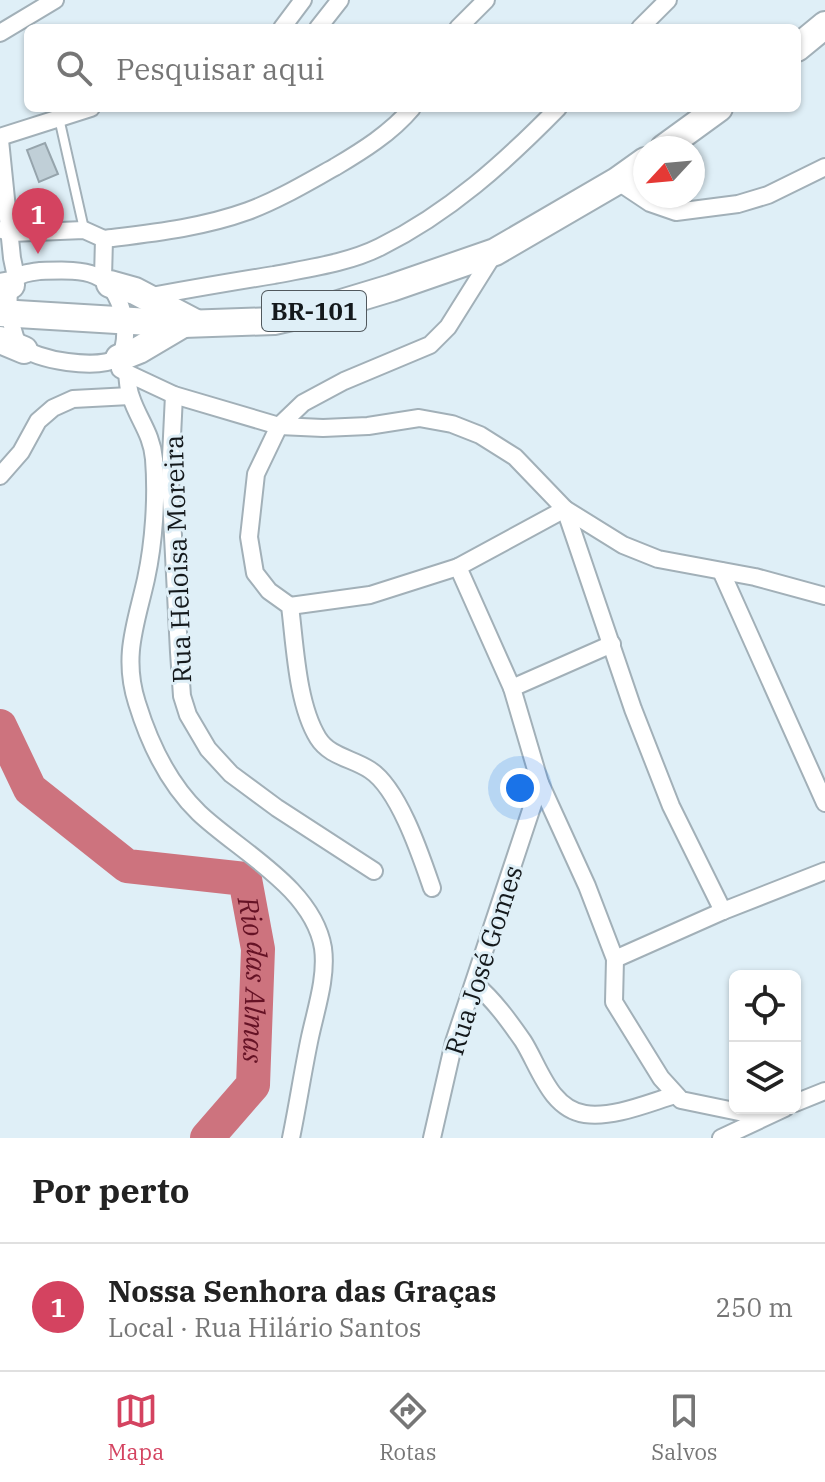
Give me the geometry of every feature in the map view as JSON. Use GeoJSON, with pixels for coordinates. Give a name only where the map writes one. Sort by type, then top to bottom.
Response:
{"type":"FeatureCollection","features":[{"type":"Feature","properties":{"kind":"highway"},"geometry":{"type":"LineString","coordinates":[[801,45],[825,25]]}},
{"type":"Feature","properties":{"kind":"highway"},"geometry":{"type":"LineString","coordinates":[[680,136],[714,112]]}},
{"type":"Feature","properties":{"kind":"highway","name":"BR-101"},"geometry":{"type":"LineString","coordinates":[[5,313],[190,324],[274,321],[305,314],[495,252],[633,170]]}},
{"type":"Feature","properties":{"kind":"highway"},"geometry":{"type":"LineString","coordinates":[[107,281],[147,297],[190,324]]}},
{"type":"Feature","properties":{"kind":"highway"},"geometry":{"type":"LineString","coordinates":[[118,364],[190,324]]}},
{"type":"Feature","properties":{"kind":"street"},"geometry":{"type":"LineString","coordinates":[[0,33],[55,0]]}},
{"type":"Feature","properties":{"kind":"street"},"geometry":{"type":"LineString","coordinates":[[285,24],[303,0]]}},
{"type":"Feature","properties":{"kind":"street"},"geometry":{"type":"LineString","coordinates":[[321,24],[340,0]]}},
{"type":"Feature","properties":{"kind":"street"},"geometry":{"type":"LineString","coordinates":[[462,24],[486,0]]}},
{"type":"Feature","properties":{"kind":"street"},"geometry":{"type":"LineString","coordinates":[[644,24],[668,0]]}},
{"type":"Feature","properties":{"kind":"street"},"geometry":{"type":"LineString","coordinates":[[12,345],[18,345],[5,313],[12,258],[6,231],[0,138],[78,112]]}},
{"type":"Feature","properties":{"kind":"street"},"geometry":{"type":"LineString","coordinates":[[6,231],[84,230],[104,239],[196,226],[268,203],[360,152],[408,112]]}},
{"type":"Feature","properties":{"kind":"street"},"geometry":{"type":"LineString","coordinates":[[147,297],[343,261],[379,248],[472,189],[554,112]]}},
{"type":"Feature","properties":{"kind":"street"},"geometry":{"type":"LineString","coordinates":[[617,181],[650,203],[676,212],[738,204],[768,195],[825,167]]}},
{"type":"Feature","properties":{"kind":"street"},"geometry":{"type":"LineString","coordinates":[[104,239],[107,281]]}},
{"type":"Feature","properties":{"kind":"street"},"geometry":{"type":"LineString","coordinates":[[495,252],[448,327],[430,345],[344,381],[303,403],[279,426],[256,474],[249,537],[255,573],[269,591],[290,606],[370,595],[458,567],[565,509]]}},
{"type":"Feature","properties":{"kind":"street"},"geometry":{"type":"LineString","coordinates":[[9,283],[40,271],[60,270],[91,274],[107,281],[118,296],[125,322],[125,339],[118,364],[150,435],[154,459],[149,559],[129,653],[139,710],[161,761],[186,798],[197,811],[265,866],[307,908],[323,948],[323,973],[291,1138]]}},
{"type":"Feature","properties":{"kind":"street"},"geometry":{"type":"LineString","coordinates":[[12,345],[49,359],[118,364],[174,395],[279,426],[368,426],[419,418],[452,424],[480,435],[515,457],[565,509],[623,545],[658,559],[755,577],[825,596]]}},
{"type":"Feature","properties":{"kind":"street","name":"Rua Heloisa Moreira"},"geometry":{"type":"LineString","coordinates":[[174,395],[170,478],[182,696],[188,715],[208,749],[231,774],[374,871]]}},
{"type":"Feature","properties":{"kind":"street"},"geometry":{"type":"LineString","coordinates":[[0,476],[21,452],[38,421],[53,408],[73,399],[130,396]]}},
{"type":"Feature","properties":{"kind":"street"},"geometry":{"type":"LineString","coordinates":[[565,509],[633,709],[671,806],[723,911]]}},
{"type":"Feature","properties":{"kind":"street"},"geometry":{"type":"LineString","coordinates":[[458,567],[512,688],[540,783],[587,886],[615,959],[614,1002],[675,1095],[689,1104],[763,1117]]}},
{"type":"Feature","properties":{"kind":"street"},"geometry":{"type":"LineString","coordinates":[[721,571],[825,803]]}},
{"type":"Feature","properties":{"kind":"street"},"geometry":{"type":"LineString","coordinates":[[290,606],[298,670],[320,742],[333,753],[372,771],[397,804],[416,841],[432,888]]}},
{"type":"Feature","properties":{"kind":"street"},"geometry":{"type":"LineString","coordinates":[[512,688],[612,644]]}},
{"type":"Feature","properties":{"kind":"street","name":"Rua José Gomes"},"geometry":{"type":"LineString","coordinates":[[432,1138],[454,1042],[540,783]]}},
{"type":"Feature","properties":{"kind":"street"},"geometry":{"type":"LineString","coordinates":[[615,959],[723,911],[825,871]]}},
{"type":"Feature","properties":{"kind":"street"},"geometry":{"type":"LineString","coordinates":[[475,984],[487,994],[522,1041],[552,1093],[577,1112],[589,1115],[610,1112],[675,1095]]}},
{"type":"Feature","properties":{"kind":"street"},"geometry":{"type":"LineString","coordinates":[[801,1101],[825,1091]]}},
{"type":"Feature","properties":{"kind":"street"},"geometry":{"type":"LineString","coordinates":[[721,1138],[770,1114]]}},
{"type":"Feature","properties":{"kind":"lane"},"geometry":{"type":"LineString","coordinates":[[59,118],[84,230]]}},
{"type":"Feature","properties":{"kind":"building"},"geometry":{"type":"Polygon","coordinates":[[[45,143],[58,174],[39,182],[27,150],[45,143]]]}},
{"type":"Feature","properties":{"kind":"waterway","name":"Rio das Almas"},"geometry":{"type":"LineString","coordinates":[[0,726],[30,789],[127,866],[245,879],[258,949],[253,1085],[207,1138]]}},
{"type":"Feature","properties":{"kind":"place","name":"Nossa Senhora das Graças"},"geometry":{"type":"Point","coordinates":[38,254]}}]}
